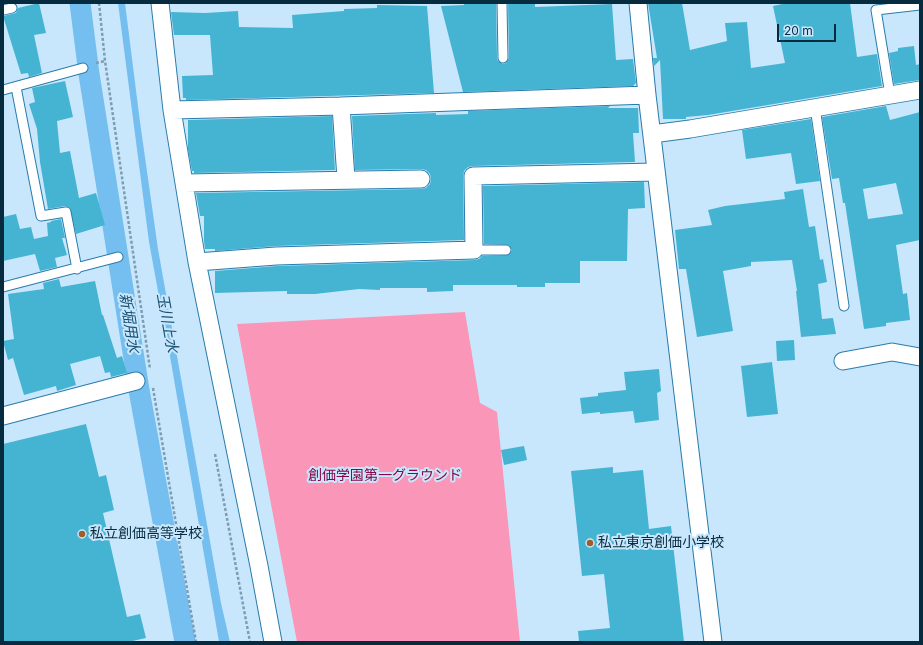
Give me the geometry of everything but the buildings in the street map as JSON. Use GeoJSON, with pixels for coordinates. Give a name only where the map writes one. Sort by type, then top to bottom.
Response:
{"type":"FeatureCollection","features":[{"type":"Feature","properties":{"kind":"street"},"geometry":{"type":"LineString","coordinates":[[160,3],[172,110],[197,262],[273,642]]}},
{"type":"Feature","properties":{"kind":"street"},"geometry":{"type":"LineString","coordinates":[[638,3],[656,172],[713,642]]}},
{"type":"Feature","properties":{"kind":"street"},"geometry":{"type":"LineString","coordinates":[[652,134],[690,129],[920,90]]}},
{"type":"Feature","properties":{"kind":"street"},"geometry":{"type":"LineString","coordinates":[[172,110],[341,106],[647,95]]}},
{"type":"Feature","properties":{"kind":"street"},"geometry":{"type":"LineString","coordinates":[[341,106],[346,180]]}},
{"type":"Feature","properties":{"kind":"street"},"geometry":{"type":"LineString","coordinates":[[197,262],[276,256],[474,250],[473,176],[656,172]]}},
{"type":"Feature","properties":{"kind":"street"},"geometry":{"type":"LineString","coordinates":[[184,183],[421,179]]}},
{"type":"Feature","properties":{"kind":"street"},"geometry":{"type":"LineString","coordinates":[[843,362],[892,352],[920,357]]}},
{"type":"Feature","properties":{"kind":"street"},"geometry":{"type":"LineString","coordinates":[[3,416],[144,383]]}},
{"type":"Feature","properties":{"kind":"lane"},"geometry":{"type":"LineString","coordinates":[[502,3],[503,58]]}},
{"type":"Feature","properties":{"kind":"lane"},"geometry":{"type":"LineString","coordinates":[[890,95],[876,10],[920,5]]}},
{"type":"Feature","properties":{"kind":"lane"},"geometry":{"type":"LineString","coordinates":[[3,90],[83,68]]}},
{"type":"Feature","properties":{"kind":"lane"},"geometry":{"type":"LineString","coordinates":[[16,87],[41,216],[66,212],[77,269]]}},
{"type":"Feature","properties":{"kind":"lane"},"geometry":{"type":"LineString","coordinates":[[815,107],[844,306]]}},
{"type":"Feature","properties":{"kind":"lane"},"geometry":{"type":"LineString","coordinates":[[474,250],[506,250]]}},
{"type":"Feature","properties":{"kind":"lane"},"geometry":{"type":"LineString","coordinates":[[3,287],[77,269],[118,257]]}},
{"type":"Feature","properties":{"kind":"path"},"geometry":{"type":"LineString","coordinates":[[99,3],[105,61],[150,369]]}},
{"type":"Feature","properties":{"kind":"path"},"geometry":{"type":"LineString","coordinates":[[95,63],[105,61]]}},
{"type":"Feature","properties":{"kind":"path"},"geometry":{"type":"LineString","coordinates":[[144,383],[196,642]]}},
{"type":"Feature","properties":{"kind":"green space","name":"創価学園第一グラウンド"},"geometry":{"type":"Polygon","coordinates":[[[465,312],[480,403],[497,412],[520,642],[297,642],[237,324],[465,312]]]}},
{"type":"Feature","properties":{"kind":"water","name":"玉川上水"},"geometry":{"type":"Polygon","coordinates":[[[118,3],[125,3],[158,249],[221,603],[230,642],[219,642],[149,242],[118,3]]]}},
{"type":"Feature","properties":{"kind":"waterway","name":"新堀用水"},"geometry":{"type":"LineString","coordinates":[[80,3],[89,74],[139,390],[185,642]]}},
{"type":"Feature","properties":{"kind":"place","name":"私立創価高等学校"},"geometry":{"type":"Point","coordinates":[82,534]}},
{"type":"Feature","properties":{"kind":"place","name":"私立東京創価小学校"},"geometry":{"type":"Point","coordinates":[590,543]}}]}
